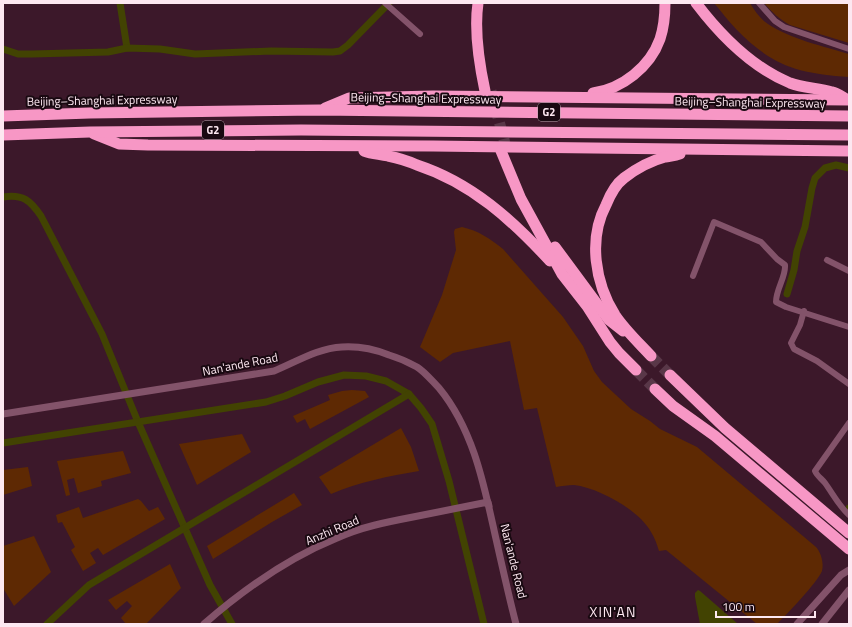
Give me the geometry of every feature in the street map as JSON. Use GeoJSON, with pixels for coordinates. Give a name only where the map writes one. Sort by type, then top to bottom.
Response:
{"type":"FeatureCollection","features":[{"type":"Feature","properties":{"kind":"highway"},"geometry":{"type":"LineString","coordinates":[[478,3],[476,24],[480,68],[488,91],[481,24],[482,3]]}},
{"type":"Feature","properties":{"kind":"highway"},"geometry":{"type":"LineString","coordinates":[[553,97],[586,94],[606,90],[626,81],[654,52],[664,23],[665,3]]}},
{"type":"Feature","properties":{"kind":"highway"},"geometry":{"type":"LineString","coordinates":[[696,3],[734,46],[751,61],[770,74],[792,84],[834,92],[848,100]]}},
{"type":"Feature","properties":{"kind":"highway"},"geometry":{"type":"LineString","coordinates":[[319,110],[349,98],[433,96],[848,100]]}},
{"type":"Feature","properties":{"kind":"highway","name":"Beijing–Shanghai Expressway"},"geometry":{"type":"LineString","coordinates":[[3,116],[106,112],[319,110],[849,116]]}},
{"type":"Feature","properties":{"kind":"highway","name":"G2"},"geometry":{"type":"LineString","coordinates":[[3,136],[90,132],[301,130],[844,135]]}},
{"type":"Feature","properties":{"kind":"highway"},"geometry":{"type":"LineString","coordinates":[[90,132],[119,144],[849,151]]}},
{"type":"Feature","properties":{"kind":"highway"},"geometry":{"type":"LineString","coordinates":[[348,146],[419,165],[469,189],[494,207],[513,223],[562,274],[587,306],[618,353],[636,370]]}},
{"type":"Feature","properties":{"kind":"highway"},"geometry":{"type":"LineString","coordinates":[[651,356],[634,339],[615,315],[606,296],[600,280],[596,262],[598,226],[603,210],[612,193],[623,179],[638,168],[654,160],[677,155],[689,150]]}},
{"type":"Feature","properties":{"kind":"highway"},"geometry":{"type":"LineString","coordinates":[[562,274],[521,200],[504,151],[546,235],[609,320],[634,339]]}},
{"type":"Feature","properties":{"kind":"highway"},"geometry":{"type":"LineString","coordinates":[[670,375],[725,428],[849,533]]}},
{"type":"Feature","properties":{"kind":"highway"},"geometry":{"type":"LineString","coordinates":[[655,389],[673,406],[714,436],[849,549]]}},
{"type":"Feature","properties":{"kind":"street"},"geometry":{"type":"LineString","coordinates":[[385,3],[420,34]]}},
{"type":"Feature","properties":{"kind":"street"},"geometry":{"type":"LineString","coordinates":[[759,3],[775,21],[784,26],[849,49]]}},
{"type":"Feature","properties":{"kind":"street"},"geometry":{"type":"LineString","coordinates":[[693,276],[714,222],[761,242],[777,259],[784,263],[785,270],[777,294],[776,302],[849,327]]}},
{"type":"Feature","properties":{"kind":"street"},"geometry":{"type":"LineString","coordinates":[[827,260],[849,271]]}},
{"type":"Feature","properties":{"kind":"street"},"geometry":{"type":"LineString","coordinates":[[804,311],[800,325],[791,343],[792,346],[818,361],[849,384]]}},
{"type":"Feature","properties":{"kind":"street","name":"Nan'ande Road"},"geometry":{"type":"LineString","coordinates":[[3,414],[274,371],[314,353],[341,347],[359,347],[377,350],[399,358],[418,368],[432,380],[446,397],[462,421],[472,446],[488,502],[516,624]]}},
{"type":"Feature","properties":{"kind":"street"},"geometry":{"type":"LineString","coordinates":[[849,423],[815,471],[827,485],[837,502],[849,515]]}},
{"type":"Feature","properties":{"kind":"street","name":"Anzhi Road"},"geometry":{"type":"LineString","coordinates":[[204,624],[228,604],[272,572],[338,537],[363,528],[488,502]]}},
{"type":"Feature","properties":{"kind":"street"},"geometry":{"type":"LineString","coordinates":[[797,624],[842,575],[849,570]]}},
{"type":"Feature","properties":{"kind":"street"},"geometry":{"type":"LineString","coordinates":[[822,624],[849,590]]}},
{"type":"Feature","properties":{"kind":"shaded area"},"geometry":{"type":"Polygon","coordinates":[[[714,3],[750,3],[763,20],[776,29],[807,42],[849,54],[849,77],[801,70],[787,66],[775,60],[749,42],[733,26],[714,3]]]}},
{"type":"Feature","properties":{"kind":"shaded area"},"geometry":{"type":"Polygon","coordinates":[[[764,3],[849,3],[849,43],[790,25],[776,15],[764,3]]]}},
{"type":"Feature","properties":{"kind":"shaded area"},"geometry":{"type":"Polygon","coordinates":[[[462,227],[484,235],[503,249],[563,317],[583,346],[594,371],[602,382],[631,409],[660,429],[697,447],[816,547],[822,558],[822,571],[808,590],[777,624],[757,624],[666,550],[659,551],[654,537],[645,524],[628,508],[617,501],[606,495],[584,487],[567,485],[556,487],[537,408],[524,410],[510,341],[453,353],[440,362],[420,347],[442,295],[456,250],[455,229],[462,227]]]}},
{"type":"Feature","properties":{"kind":"shaded area"},"geometry":{"type":"Polygon","coordinates":[[[342,391],[365,391],[369,397],[310,429],[305,419],[297,423],[293,416],[330,400],[328,395],[342,391]]]}},
{"type":"Feature","properties":{"kind":"shaded area"},"geometry":{"type":"Polygon","coordinates":[[[401,428],[411,447],[419,471],[374,480],[331,494],[319,477],[401,428]]]}},
{"type":"Feature","properties":{"kind":"shaded area"},"geometry":{"type":"Polygon","coordinates":[[[242,434],[251,452],[197,485],[179,444],[242,434]]]}},
{"type":"Feature","properties":{"kind":"shaded area"},"geometry":{"type":"Polygon","coordinates":[[[123,451],[131,473],[101,481],[102,486],[78,493],[74,478],[67,480],[70,495],[66,496],[57,461],[123,451]]]}},
{"type":"Feature","properties":{"kind":"shaded area"},"geometry":{"type":"Polygon","coordinates":[[[28,467],[32,486],[3,495],[3,470],[28,467]]]}},
{"type":"Feature","properties":{"kind":"shaded area"},"geometry":{"type":"Polygon","coordinates":[[[294,493],[302,505],[213,559],[207,546],[294,493]]]}},
{"type":"Feature","properties":{"kind":"shaded area"},"geometry":{"type":"Polygon","coordinates":[[[138,499],[149,511],[158,507],[165,519],[103,555],[98,548],[90,553],[96,563],[83,571],[71,550],[75,547],[62,522],[58,523],[56,515],[79,507],[83,518],[138,499]]]}},
{"type":"Feature","properties":{"kind":"shaded area"},"geometry":{"type":"Polygon","coordinates":[[[34,536],[51,572],[14,606],[3,588],[3,546],[34,536]]]}},
{"type":"Feature","properties":{"kind":"shaded area"},"geometry":{"type":"Polygon","coordinates":[[[170,564],[181,588],[146,624],[126,624],[121,618],[132,606],[127,601],[116,610],[108,600],[170,564]]]}},
{"type":"Feature","properties":{"kind":"shaded area"},"geometry":{"type":"Polygon","coordinates":[[[698,590],[738,624],[700,624],[695,597],[695,593],[698,590]]]}},
{"type":"Feature","properties":{"kind":"waterway"},"geometry":{"type":"LineString","coordinates":[[120,3],[127,48]]}},
{"type":"Feature","properties":{"kind":"waterway"},"geometry":{"type":"LineString","coordinates":[[3,49],[18,54],[108,52],[127,48],[160,49],[195,54],[271,51],[333,52],[340,51],[348,45],[389,3]]}},
{"type":"Feature","properties":{"kind":"waterway"},"geometry":{"type":"LineString","coordinates":[[787,294],[794,270],[797,251],[805,227],[815,178],[825,168],[836,165],[849,168]]}},
{"type":"Feature","properties":{"kind":"waterway"},"geometry":{"type":"LineString","coordinates":[[3,197],[21,197],[29,202],[41,216],[102,334],[138,422],[210,585],[232,624]]}},
{"type":"Feature","properties":{"kind":"waterway"},"geometry":{"type":"LineString","coordinates":[[3,443],[266,402],[285,396],[318,382],[344,375],[366,376],[386,381],[409,394],[432,424],[449,481],[484,624]]}},
{"type":"Feature","properties":{"kind":"waterway"},"geometry":{"type":"LineString","coordinates":[[47,624],[89,585],[409,394]]}},
{"type":"Feature","properties":{"kind":"tunnel"},"geometry":{"type":"LineString","coordinates":[[491,91],[507,151]]}},
{"type":"Feature","properties":{"kind":"tunnel"},"geometry":{"type":"LineString","coordinates":[[651,356],[670,375]]}},
{"type":"Feature","properties":{"kind":"tunnel"},"geometry":{"type":"LineString","coordinates":[[636,370],[655,389]]}},
{"type":"Feature","properties":{"kind":"district","name":"XIN'AN"},"geometry":{"type":"Point","coordinates":[613,611]}}]}
